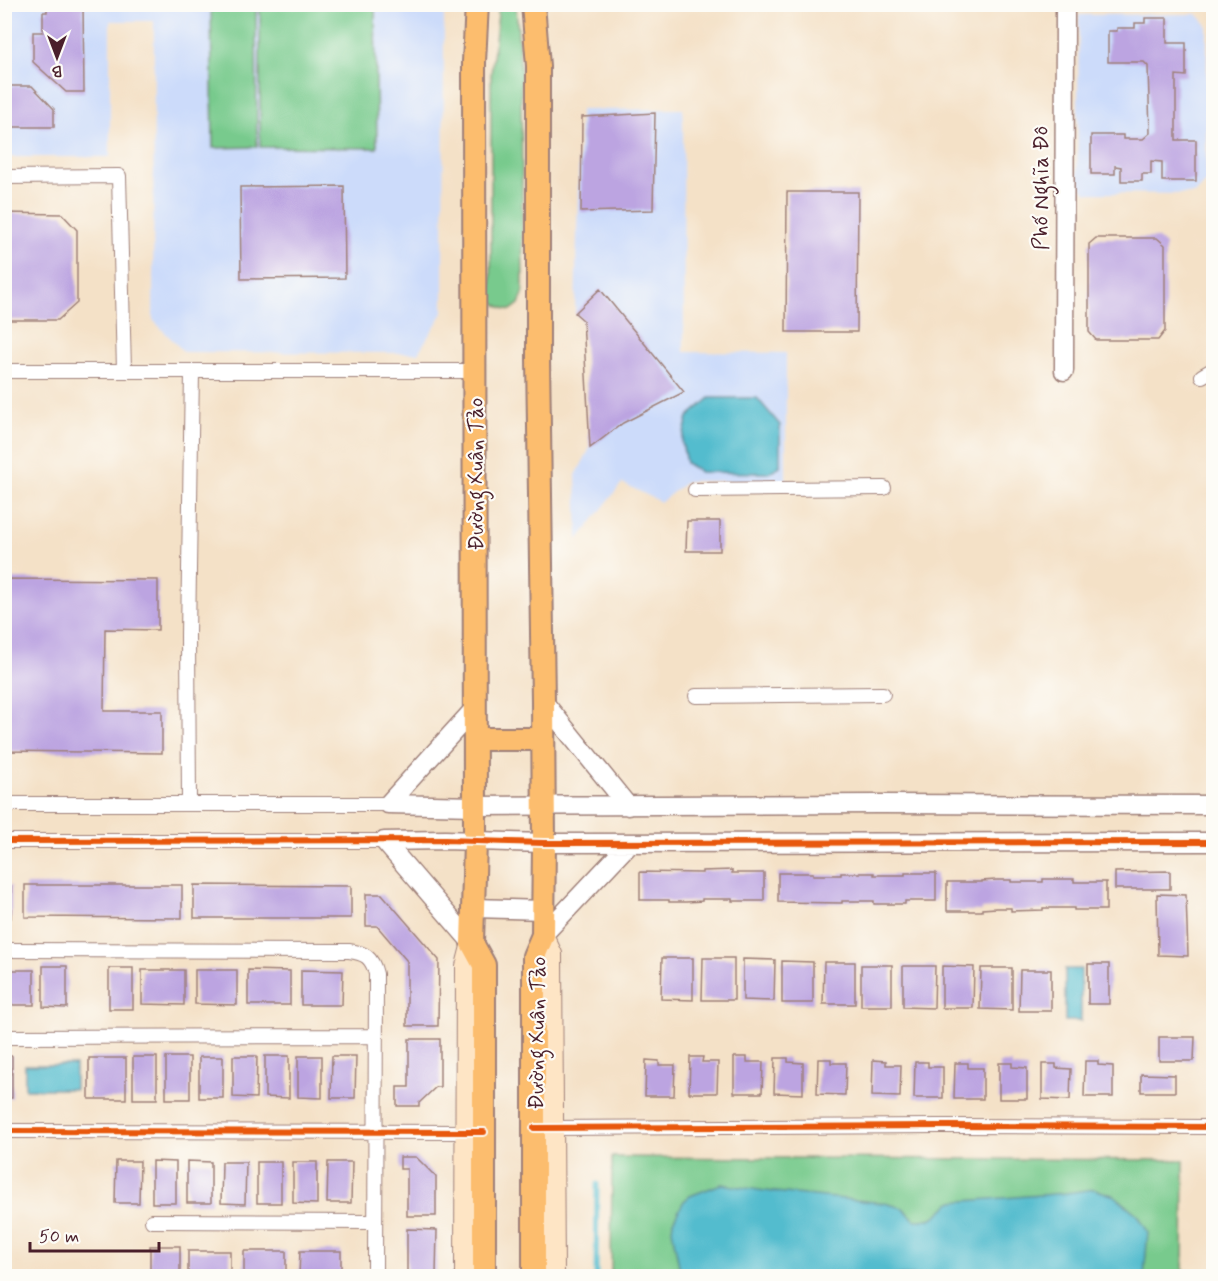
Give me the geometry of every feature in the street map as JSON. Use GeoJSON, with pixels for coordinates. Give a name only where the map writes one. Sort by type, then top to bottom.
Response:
{"type":"FeatureCollection","features":[{"type":"Feature","properties":{"kind":"main road","name":"Đường Xuân Tảo"},"geometry":{"type":"LineString","coordinates":[[465,1276],[484,965],[472,943],[475,842],[474,63],[477,4]]}},
{"type":"Feature","properties":{"kind":"main road","name":"Đường Xuân Tảo"},"geometry":{"type":"LineString","coordinates":[[533,4],[538,66],[538,347],[544,806],[543,935],[534,956],[554,1276]]}},
{"type":"Feature","properties":{"kind":"main road"},"geometry":{"type":"LineString","coordinates":[[475,739],[543,739]]}},
{"type":"Feature","properties":{"kind":"main road","name":"Đường Xuân Tảo"},"geometry":{"type":"LineString","coordinates":[[534,1276],[544,1128]]}},
{"type":"Feature","properties":{"kind":"main road","name":"Đường Xuân Tảo"},"geometry":{"type":"LineString","coordinates":[[474,1132],[484,1276]]}},
{"type":"Feature","properties":{"kind":"street","name":"Phố Nghĩa Đô"},"geometry":{"type":"LineString","coordinates":[[1064,371],[1065,4]]}},
{"type":"Feature","properties":{"kind":"street"},"geometry":{"type":"LineString","coordinates":[[4,177],[119,176],[124,370]]}},
{"type":"Feature","properties":{"kind":"street"},"geometry":{"type":"LineString","coordinates":[[4,371],[474,371]]}},
{"type":"Feature","properties":{"kind":"street"},"geometry":{"type":"LineString","coordinates":[[189,804],[188,636],[192,371]]}},
{"type":"Feature","properties":{"kind":"street"},"geometry":{"type":"LineString","coordinates":[[695,490],[884,488]]}},
{"type":"Feature","properties":{"kind":"street"},"geometry":{"type":"LineString","coordinates":[[696,696],[883,694]]}},
{"type":"Feature","properties":{"kind":"street"},"geometry":{"type":"LineString","coordinates":[[543,701],[628,806]]}},
{"type":"Feature","properties":{"kind":"street"},"geometry":{"type":"LineString","coordinates":[[388,804],[475,708]]}},
{"type":"Feature","properties":{"kind":"street"},"geometry":{"type":"LineString","coordinates":[[4,804],[1214,805]]}},
{"type":"Feature","properties":{"kind":"street"},"geometry":{"type":"LineString","coordinates":[[4,841],[1214,842]]}},
{"type":"Feature","properties":{"kind":"street"},"geometry":{"type":"LineString","coordinates":[[384,841],[472,943]]}},
{"type":"Feature","properties":{"kind":"street"},"geometry":{"type":"LineString","coordinates":[[543,935],[630,843]]}},
{"type":"Feature","properties":{"kind":"street"},"geometry":{"type":"LineString","coordinates":[[474,908],[543,910]]}},
{"type":"Feature","properties":{"kind":"street"},"geometry":{"type":"LineString","coordinates":[[4,950],[349,951],[368,957],[374,965],[376,974],[375,1276]]}},
{"type":"Feature","properties":{"kind":"street"},"geometry":{"type":"LineString","coordinates":[[4,1037],[376,1036]]}},
{"type":"Feature","properties":{"kind":"street"},"geometry":{"type":"LineString","coordinates":[[544,1128],[1214,1127]]}},
{"type":"Feature","properties":{"kind":"street"},"geometry":{"type":"LineString","coordinates":[[4,1131],[474,1132]]}},
{"type":"Feature","properties":{"kind":"street"},"geometry":{"type":"LineString","coordinates":[[152,1221],[375,1222]]}},
{"type":"Feature","properties":{"kind":"shaded area"},"geometry":{"type":"Polygon","coordinates":[[[4,5],[444,5],[443,313],[418,353],[184,352],[153,320],[154,21],[110,21],[110,157],[5,157],[4,5]]]}},
{"type":"Feature","properties":{"kind":"shaded area"},"geometry":{"type":"Polygon","coordinates":[[[1197,14],[1207,25],[1206,182],[1195,194],[1087,193],[1077,183],[1079,15],[1197,14]]]}},
{"type":"Feature","properties":{"kind":"shaded area"},"geometry":{"type":"Polygon","coordinates":[[[683,109],[684,352],[786,353],[786,481],[687,481],[661,502],[622,483],[578,540],[576,475],[590,448],[583,321],[575,313],[580,110],[683,109]]]}},
{"type":"Feature","properties":{"kind":"green space"},"geometry":{"type":"Polygon","coordinates":[[[211,5],[256,5],[257,147],[213,148],[211,5]]]}},
{"type":"Feature","properties":{"kind":"green space"},"geometry":{"type":"Polygon","coordinates":[[[260,5],[375,5],[377,148],[260,147],[260,5]]]}},
{"type":"Feature","properties":{"kind":"green space"},"geometry":{"type":"Polygon","coordinates":[[[499,5],[516,5],[521,76],[523,294],[519,304],[511,310],[495,303],[491,285],[491,75],[499,5]]]}},
{"type":"Feature","properties":{"kind":"green space"},"geometry":{"type":"Polygon","coordinates":[[[612,1157],[1184,1160],[1183,1276],[611,1276],[612,1157]]]}},
{"type":"Feature","properties":{"kind":"water"},"geometry":{"type":"Polygon","coordinates":[[[710,398],[757,398],[780,425],[780,466],[768,473],[700,472],[686,463],[682,442],[688,417],[710,398]]]}},
{"type":"Feature","properties":{"kind":"water"},"geometry":{"type":"Polygon","coordinates":[[[1065,969],[1081,969],[1081,1021],[1065,1021],[1065,969]]]}},
{"type":"Feature","properties":{"kind":"water"},"geometry":{"type":"Polygon","coordinates":[[[25,1065],[75,1065],[75,1089],[25,1089],[25,1065]]]}},
{"type":"Feature","properties":{"kind":"water"},"geometry":{"type":"Polygon","coordinates":[[[721,1184],[765,1191],[884,1203],[903,1208],[915,1220],[935,1216],[951,1202],[1094,1189],[1115,1196],[1138,1215],[1148,1232],[1144,1276],[681,1276],[672,1230],[673,1221],[684,1201],[690,1196],[721,1184]]]}},
{"type":"Feature","properties":{"kind":"building"},"geometry":{"type":"Polygon","coordinates":[[[47,4],[83,4],[84,92],[66,92],[33,62],[33,32],[43,32],[43,12],[47,12],[47,4]]]}},
{"type":"Feature","properties":{"kind":"building"},"geometry":{"type":"Polygon","coordinates":[[[1145,18],[1167,18],[1167,43],[1186,43],[1186,76],[1176,75],[1176,140],[1196,140],[1196,181],[1162,181],[1162,162],[1151,161],[1151,174],[1142,174],[1142,181],[1121,181],[1121,167],[1115,166],[1115,174],[1091,174],[1091,135],[1123,135],[1123,139],[1143,139],[1150,133],[1148,66],[1144,62],[1108,62],[1108,31],[1117,31],[1117,28],[1135,28],[1135,23],[1145,23],[1145,18]]]}},
{"type":"Feature","properties":{"kind":"building"},"geometry":{"type":"Polygon","coordinates":[[[4,86],[32,86],[54,109],[54,127],[4,127],[4,86]]]}},
{"type":"Feature","properties":{"kind":"building"},"geometry":{"type":"Polygon","coordinates":[[[655,113],[653,210],[581,212],[582,117],[655,113]]]}},
{"type":"Feature","properties":{"kind":"building"},"geometry":{"type":"Polygon","coordinates":[[[344,186],[345,278],[241,279],[240,187],[344,186]]]}},
{"type":"Feature","properties":{"kind":"building"},"geometry":{"type":"Polygon","coordinates":[[[787,192],[858,192],[857,332],[786,332],[787,192]]]}},
{"type":"Feature","properties":{"kind":"building"},"geometry":{"type":"Polygon","coordinates":[[[4,213],[62,214],[77,230],[77,303],[58,320],[4,320],[4,213]]]}},
{"type":"Feature","properties":{"kind":"building"},"geometry":{"type":"Polygon","coordinates":[[[1096,238],[1157,238],[1165,245],[1165,331],[1158,340],[1096,340],[1089,332],[1089,244],[1096,238]]]}},
{"type":"Feature","properties":{"kind":"building"},"geometry":{"type":"Polygon","coordinates":[[[600,289],[684,392],[623,423],[590,448],[583,320],[575,313],[600,289]]]}},
{"type":"Feature","properties":{"kind":"building"},"geometry":{"type":"Polygon","coordinates":[[[687,521],[720,521],[720,551],[686,551],[687,521]]]}},
{"type":"Feature","properties":{"kind":"building"},"geometry":{"type":"Polygon","coordinates":[[[4,579],[158,580],[158,630],[105,629],[104,711],[162,711],[162,753],[4,751],[4,579]]]}},
{"type":"Feature","properties":{"kind":"building"},"geometry":{"type":"Polygon","coordinates":[[[732,870],[732,873],[764,873],[764,901],[640,900],[640,872],[702,873],[702,871],[732,870]]]}},
{"type":"Feature","properties":{"kind":"building"},"geometry":{"type":"Polygon","coordinates":[[[1170,871],[1170,889],[1115,889],[1115,872],[1170,871]]]}},
{"type":"Feature","properties":{"kind":"building"},"geometry":{"type":"Polygon","coordinates":[[[778,873],[905,875],[905,873],[936,873],[936,901],[905,901],[905,904],[874,904],[874,901],[778,902],[778,873]]]}},
{"type":"Feature","properties":{"kind":"building"},"geometry":{"type":"Polygon","coordinates":[[[1043,879],[1106,882],[1106,910],[1043,908],[1043,910],[1011,911],[1011,908],[996,908],[982,909],[982,911],[947,911],[947,882],[1011,880],[1011,882],[1043,882],[1043,879]]]}},
{"type":"Feature","properties":{"kind":"building"},"geometry":{"type":"Polygon","coordinates":[[[25,885],[182,885],[182,918],[25,917],[25,885]]]}},
{"type":"Feature","properties":{"kind":"building"},"geometry":{"type":"Polygon","coordinates":[[[194,885],[351,886],[351,918],[194,918],[194,885]]]}},
{"type":"Feature","properties":{"kind":"building"},"geometry":{"type":"Polygon","coordinates":[[[4,886],[11,886],[11,918],[4,918],[4,886]]]}},
{"type":"Feature","properties":{"kind":"building"},"geometry":{"type":"Polygon","coordinates":[[[366,894],[382,894],[439,960],[438,1026],[407,1026],[407,961],[377,926],[366,926],[366,894]]]}},
{"type":"Feature","properties":{"kind":"building"},"geometry":{"type":"Polygon","coordinates":[[[1157,894],[1186,895],[1188,956],[1158,955],[1157,894]]]}},
{"type":"Feature","properties":{"kind":"building"},"geometry":{"type":"Polygon","coordinates":[[[662,958],[693,958],[693,1000],[661,999],[662,958]]]}},
{"type":"Feature","properties":{"kind":"building"},"geometry":{"type":"Polygon","coordinates":[[[703,958],[734,958],[734,1000],[702,1000],[703,958]]]}},
{"type":"Feature","properties":{"kind":"building"},"geometry":{"type":"Polygon","coordinates":[[[743,959],[775,960],[774,1001],[743,1000],[743,959]]]}},
{"type":"Feature","properties":{"kind":"building"},"geometry":{"type":"Polygon","coordinates":[[[782,961],[813,962],[813,1003],[782,1003],[782,961]]]}},
{"type":"Feature","properties":{"kind":"building"},"geometry":{"type":"Polygon","coordinates":[[[824,962],[855,962],[855,1004],[823,1004],[824,962]]]}},
{"type":"Feature","properties":{"kind":"building"},"geometry":{"type":"Polygon","coordinates":[[[1088,964],[1109,964],[1109,1004],[1088,1004],[1088,964]]]}},
{"type":"Feature","properties":{"kind":"building"},"geometry":{"type":"Polygon","coordinates":[[[861,965],[892,965],[892,1006],[861,1006],[861,965]]]}},
{"type":"Feature","properties":{"kind":"building"},"geometry":{"type":"Polygon","coordinates":[[[43,966],[67,966],[67,1008],[43,1007],[43,966]]]}},
{"type":"Feature","properties":{"kind":"building"},"geometry":{"type":"Polygon","coordinates":[[[903,966],[935,966],[934,1008],[903,1007],[903,966]]]}},
{"type":"Feature","properties":{"kind":"building"},"geometry":{"type":"Polygon","coordinates":[[[942,966],[974,967],[973,1008],[942,1008],[942,966]]]}},
{"type":"Feature","properties":{"kind":"building"},"geometry":{"type":"Polygon","coordinates":[[[109,968],[133,968],[133,1009],[109,1009],[109,968]]]}},
{"type":"Feature","properties":{"kind":"building"},"geometry":{"type":"Polygon","coordinates":[[[981,968],[1012,968],[1012,1010],[980,1009],[981,968]]]}},
{"type":"Feature","properties":{"kind":"building"},"geometry":{"type":"Polygon","coordinates":[[[4,970],[34,970],[34,1005],[4,1005],[4,970]]]}},
{"type":"Feature","properties":{"kind":"building"},"geometry":{"type":"Polygon","coordinates":[[[142,970],[184,970],[184,1005],[142,1004],[142,970]]]}},
{"type":"Feature","properties":{"kind":"building"},"geometry":{"type":"Polygon","coordinates":[[[195,970],[237,970],[237,1005],[195,1004],[195,970]]]}},
{"type":"Feature","properties":{"kind":"building"},"geometry":{"type":"Polygon","coordinates":[[[248,970],[290,971],[290,1005],[248,1005],[248,970]]]}},
{"type":"Feature","properties":{"kind":"building"},"geometry":{"type":"Polygon","coordinates":[[[301,970],[343,971],[342,1005],[301,1005],[301,970]]]}},
{"type":"Feature","properties":{"kind":"building"},"geometry":{"type":"Polygon","coordinates":[[[1020,970],[1051,970],[1051,1011],[1019,1011],[1020,970]]]}},
{"type":"Feature","properties":{"kind":"building"},"geometry":{"type":"Polygon","coordinates":[[[1159,1037],[1195,1037],[1194,1061],[1159,1061],[1159,1037]]]}},
{"type":"Feature","properties":{"kind":"building"},"geometry":{"type":"Polygon","coordinates":[[[409,1039],[440,1039],[440,1087],[436,1087],[419,1103],[419,1106],[397,1106],[397,1087],[409,1087],[409,1039]]]}},
{"type":"Feature","properties":{"kind":"building"},"geometry":{"type":"Polygon","coordinates":[[[5,1056],[12,1056],[12,1098],[5,1098],[5,1056]]]}},
{"type":"Feature","properties":{"kind":"building"},"geometry":{"type":"Polygon","coordinates":[[[233,1056],[257,1056],[256,1098],[233,1097],[233,1056]]]}},
{"type":"Feature","properties":{"kind":"building"},"geometry":{"type":"Polygon","coordinates":[[[265,1056],[289,1056],[289,1098],[265,1097],[265,1056]]]}},
{"type":"Feature","properties":{"kind":"building"},"geometry":{"type":"Polygon","coordinates":[[[298,1056],[322,1056],[322,1098],[298,1097],[298,1056]]]}},
{"type":"Feature","properties":{"kind":"building"},"geometry":{"type":"Polygon","coordinates":[[[332,1056],[356,1056],[355,1098],[331,1098],[332,1056]]]}},
{"type":"Feature","properties":{"kind":"building"},"geometry":{"type":"Polygon","coordinates":[[[133,1057],[157,1057],[157,1099],[133,1099],[133,1057]]]}},
{"type":"Feature","properties":{"kind":"building"},"geometry":{"type":"Polygon","coordinates":[[[166,1057],[190,1057],[190,1099],[166,1099],[166,1057]]]}},
{"type":"Feature","properties":{"kind":"building"},"geometry":{"type":"Polygon","coordinates":[[[199,1057],[223,1057],[223,1098],[199,1098],[199,1057]]]}},
{"type":"Feature","properties":{"kind":"building"},"geometry":{"type":"Polygon","coordinates":[[[690,1057],[703,1057],[702,1062],[718,1062],[717,1093],[689,1093],[690,1057]]]}},
{"type":"Feature","properties":{"kind":"building"},"geometry":{"type":"Polygon","coordinates":[[[734,1057],[747,1057],[747,1062],[763,1062],[762,1093],[734,1093],[734,1057]]]}},
{"type":"Feature","properties":{"kind":"building"},"geometry":{"type":"Polygon","coordinates":[[[89,1058],[126,1058],[126,1099],[89,1099],[89,1058]]]}},
{"type":"Feature","properties":{"kind":"building"},"geometry":{"type":"Polygon","coordinates":[[[775,1058],[788,1058],[788,1062],[803,1063],[803,1094],[774,1093],[775,1058]]]}},
{"type":"Feature","properties":{"kind":"building"},"geometry":{"type":"Polygon","coordinates":[[[818,1059],[831,1059],[831,1063],[846,1063],[845,1095],[817,1094],[818,1059]]]}},
{"type":"Feature","properties":{"kind":"building"},"geometry":{"type":"Polygon","coordinates":[[[646,1060],[659,1061],[659,1065],[675,1065],[674,1096],[645,1096],[646,1060]]]}},
{"type":"Feature","properties":{"kind":"building"},"geometry":{"type":"Polygon","coordinates":[[[873,1060],[886,1061],[886,1065],[901,1065],[900,1097],[872,1096],[873,1060]]]}},
{"type":"Feature","properties":{"kind":"building"},"geometry":{"type":"Polygon","coordinates":[[[1085,1061],[1098,1061],[1098,1065],[1113,1066],[1113,1097],[1084,1097],[1085,1061]]]}},
{"type":"Feature","properties":{"kind":"building"},"geometry":{"type":"Polygon","coordinates":[[[915,1062],[928,1062],[928,1067],[943,1067],[943,1098],[914,1098],[915,1062]]]}},
{"type":"Feature","properties":{"kind":"building"},"geometry":{"type":"Polygon","coordinates":[[[955,1063],[968,1063],[968,1068],[983,1068],[983,1099],[954,1099],[955,1063]]]}},
{"type":"Feature","properties":{"kind":"building"},"geometry":{"type":"Polygon","coordinates":[[[999,1063],[1012,1063],[1012,1067],[1027,1068],[1027,1099],[999,1099],[999,1063]]]}},
{"type":"Feature","properties":{"kind":"building"},"geometry":{"type":"Polygon","coordinates":[[[1042,1064],[1056,1064],[1056,1068],[1071,1069],[1070,1100],[1042,1099],[1042,1064]]]}},
{"type":"Feature","properties":{"kind":"building"},"geometry":{"type":"Polygon","coordinates":[[[1141,1074],[1175,1075],[1175,1092],[1141,1092],[1141,1074]]]}},
{"type":"Feature","properties":{"kind":"building"},"geometry":{"type":"Polygon","coordinates":[[[400,1157],[416,1157],[436,1177],[436,1216],[407,1216],[407,1169],[400,1169],[400,1157]]]}},
{"type":"Feature","properties":{"kind":"building"},"geometry":{"type":"Polygon","coordinates":[[[116,1161],[140,1161],[139,1203],[115,1203],[116,1161]]]}},
{"type":"Feature","properties":{"kind":"building"},"geometry":{"type":"Polygon","coordinates":[[[152,1161],[176,1162],[176,1203],[152,1203],[152,1161]]]}},
{"type":"Feature","properties":{"kind":"building"},"geometry":{"type":"Polygon","coordinates":[[[187,1161],[211,1162],[211,1203],[187,1203],[187,1161]]]}},
{"type":"Feature","properties":{"kind":"building"},"geometry":{"type":"Polygon","coordinates":[[[222,1162],[246,1162],[245,1204],[221,1203],[222,1162]]]}},
{"type":"Feature","properties":{"kind":"building"},"geometry":{"type":"Polygon","coordinates":[[[257,1162],[281,1162],[281,1203],[257,1203],[257,1162]]]}},
{"type":"Feature","properties":{"kind":"building"},"geometry":{"type":"Polygon","coordinates":[[[293,1162],[317,1162],[317,1204],[293,1203],[293,1162]]]}},
{"type":"Feature","properties":{"kind":"building"},"geometry":{"type":"Polygon","coordinates":[[[328,1162],[352,1162],[351,1203],[327,1203],[328,1162]]]}},
{"type":"Feature","properties":{"kind":"building"},"geometry":{"type":"Polygon","coordinates":[[[407,1229],[437,1230],[436,1276],[407,1276],[407,1229]]]}},
{"type":"Feature","properties":{"kind":"building"},"geometry":{"type":"Polygon","coordinates":[[[150,1246],[180,1246],[180,1276],[150,1276],[150,1246]]]}},
{"type":"Feature","properties":{"kind":"building"},"geometry":{"type":"Polygon","coordinates":[[[188,1251],[230,1251],[230,1276],[188,1276],[188,1251]]]}},
{"type":"Feature","properties":{"kind":"building"},"geometry":{"type":"Polygon","coordinates":[[[244,1251],[286,1251],[286,1276],[244,1276],[244,1251]]]}},
{"type":"Feature","properties":{"kind":"building"},"geometry":{"type":"Polygon","coordinates":[[[300,1251],[341,1251],[341,1276],[299,1276],[300,1251]]]}},
{"type":"Feature","properties":{"kind":"waterway"},"geometry":{"type":"LineString","coordinates":[[596,1276],[597,1184]]}},
{"type":"Feature","properties":{"kind":"cycle path"},"geometry":{"type":"LineString","coordinates":[[4,841],[1214,842]]}},
{"type":"Feature","properties":{"kind":"cycle path"},"geometry":{"type":"LineString","coordinates":[[534,1128],[1214,1127]]}},
{"type":"Feature","properties":{"kind":"cycle path"},"geometry":{"type":"LineString","coordinates":[[4,1131],[484,1132]]}}]}
